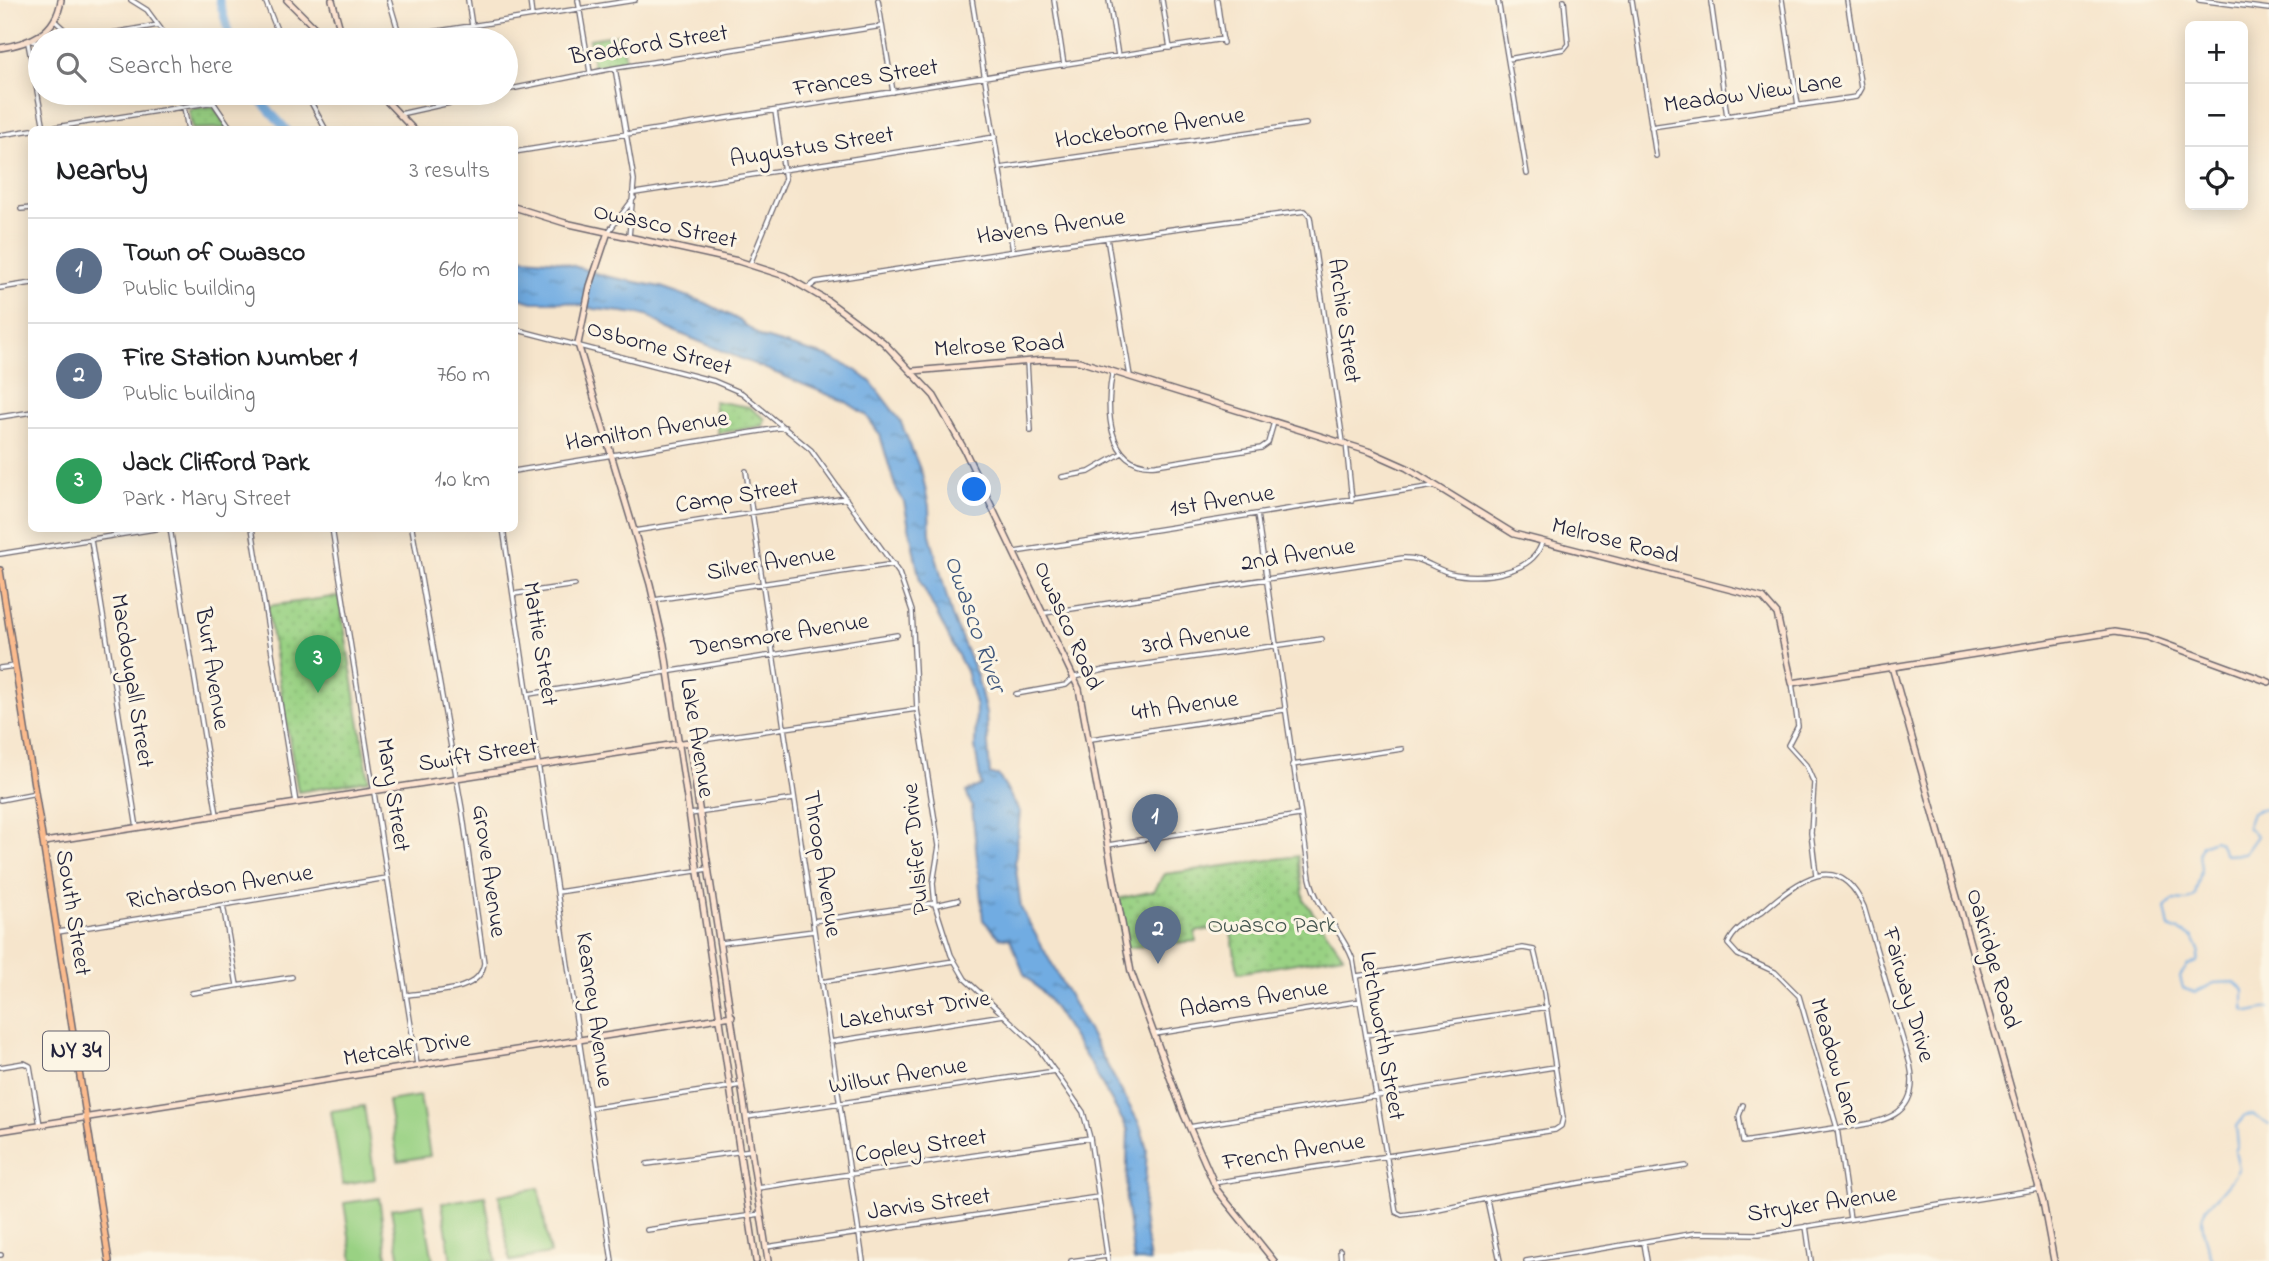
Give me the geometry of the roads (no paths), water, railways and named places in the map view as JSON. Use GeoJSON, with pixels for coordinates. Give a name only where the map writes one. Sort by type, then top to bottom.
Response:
{"type":"FeatureCollection","features":[{"type":"Feature","properties":{"kind":"main road","name":"South Street"},"geometry":{"type":"LineString","coordinates":[[0,570],[109,1261]]}},
{"type":"Feature","properties":{"kind":"street"},"geometry":{"type":"LineString","coordinates":[[47,28],[55,21],[61,0]]}},
{"type":"Feature","properties":{"kind":"street"},"geometry":{"type":"LineString","coordinates":[[131,0],[147,10],[160,28]]}},
{"type":"Feature","properties":{"kind":"street"},"geometry":{"type":"LineString","coordinates":[[265,0],[276,28]]}},
{"type":"Feature","properties":{"kind":"street"},"geometry":{"type":"LineString","coordinates":[[287,0],[315,28]]}},
{"type":"Feature","properties":{"kind":"street"},"geometry":{"type":"LineString","coordinates":[[331,0],[339,28]]}},
{"type":"Feature","properties":{"kind":"street"},"geometry":{"type":"LineString","coordinates":[[389,0],[397,28]]}},
{"type":"Feature","properties":{"kind":"street"},"geometry":{"type":"LineString","coordinates":[[468,0],[472,26]]}},
{"type":"Feature","properties":{"kind":"street"},"geometry":{"type":"LineString","coordinates":[[530,0],[532,16]]}},
{"type":"Feature","properties":{"kind":"street"},"geometry":{"type":"LineString","coordinates":[[578,0],[590,72]]}},
{"type":"Feature","properties":{"kind":"street"},"geometry":{"type":"LineString","coordinates":[[459,28],[635,0]]}},
{"type":"Feature","properties":{"kind":"street"},"geometry":{"type":"LineString","coordinates":[[878,0],[893,92]]}},
{"type":"Feature","properties":{"kind":"street"},"geometry":{"type":"LineString","coordinates":[[972,0],[1013,251]]}},
{"type":"Feature","properties":{"kind":"street"},"geometry":{"type":"LineString","coordinates":[[1054,0],[1064,65]]}},
{"type":"Feature","properties":{"kind":"street"},"geometry":{"type":"LineString","coordinates":[[1109,0],[1118,56]]}},
{"type":"Feature","properties":{"kind":"street"},"geometry":{"type":"LineString","coordinates":[[1162,0],[1170,48]]}},
{"type":"Feature","properties":{"kind":"street","name":"Frances Street"},"geometry":{"type":"LineString","coordinates":[[518,151],[1223,41],[1217,0]]}},
{"type":"Feature","properties":{"kind":"street"},"geometry":{"type":"LineString","coordinates":[[1498,0],[1527,174]]}},
{"type":"Feature","properties":{"kind":"street"},"geometry":{"type":"LineString","coordinates":[[1508,59],[1563,48],[1568,44],[1564,0]]}},
{"type":"Feature","properties":{"kind":"street"},"geometry":{"type":"LineString","coordinates":[[1632,0],[1656,156]]}},
{"type":"Feature","properties":{"kind":"street"},"geometry":{"type":"LineString","coordinates":[[1782,0],[1798,105]]}},
{"type":"Feature","properties":{"kind":"street","name":"Meadow View Lane"},"geometry":{"type":"LineString","coordinates":[[1651,127],[1859,94],[1847,0]]}},
{"type":"Feature","properties":{"kind":"street"},"geometry":{"type":"LineString","coordinates":[[2199,0],[2269,9]]}},
{"type":"Feature","properties":{"kind":"street"},"geometry":{"type":"LineString","coordinates":[[1711,2],[1727,116]]}},
{"type":"Feature","properties":{"kind":"street"},"geometry":{"type":"LineString","coordinates":[[55,21],[62,28]]}},
{"type":"Feature","properties":{"kind":"street"},"geometry":{"type":"LineString","coordinates":[[141,28],[158,25]]}},
{"type":"Feature","properties":{"kind":"street","name":"Bradford Street"},"geometry":{"type":"LineString","coordinates":[[518,87],[590,72],[882,26]]}},
{"type":"Feature","properties":{"kind":"street"},"geometry":{"type":"LineString","coordinates":[[0,48],[28,42]]}},
{"type":"Feature","properties":{"kind":"street"},"geometry":{"type":"LineString","coordinates":[[615,68],[635,195],[629,237]]}},
{"type":"Feature","properties":{"kind":"street"},"geometry":{"type":"LineString","coordinates":[[40,105],[44,126]]}},
{"type":"Feature","properties":{"kind":"street"},"geometry":{"type":"LineString","coordinates":[[70,126],[192,105]]}},
{"type":"Feature","properties":{"kind":"street"},"geometry":{"type":"LineString","coordinates":[[216,105],[229,126]]}},
{"type":"Feature","properties":{"kind":"street"},"geometry":{"type":"LineString","coordinates":[[312,105],[324,126]]}},
{"type":"Feature","properties":{"kind":"street"},"geometry":{"type":"LineString","coordinates":[[391,105],[410,126]]}},
{"type":"Feature","properties":{"kind":"street"},"geometry":{"type":"LineString","coordinates":[[400,114],[441,105]]}},
{"type":"Feature","properties":{"kind":"street"},"geometry":{"type":"LineString","coordinates":[[184,106],[187,126]]}},
{"type":"Feature","properties":{"kind":"street"},"geometry":{"type":"LineString","coordinates":[[750,264],[785,179],[775,111]]}},
{"type":"Feature","properties":{"kind":"street","name":"Hockeborne Avenue"},"geometry":{"type":"LineString","coordinates":[[1000,168],[1306,124]]}},
{"type":"Feature","properties":{"kind":"street"},"geometry":{"type":"LineString","coordinates":[[0,135],[28,131]]}},
{"type":"Feature","properties":{"kind":"street","name":"Augustus Street"},"geometry":{"type":"LineString","coordinates":[[635,195],[995,137]]}},
{"type":"Feature","properties":{"kind":"street"},"geometry":{"type":"LineString","coordinates":[[608,232],[635,195]]}},
{"type":"Feature","properties":{"kind":"street"},"geometry":{"type":"LineString","coordinates":[[21,209],[28,208]]}},
{"type":"Feature","properties":{"kind":"street","name":"Owasco Street"},"geometry":{"type":"LineString","coordinates":[[518,208],[776,272],[807,287],[868,330],[913,371]]}},
{"type":"Feature","properties":{"kind":"street","name":"Havens Avenue"},"geometry":{"type":"LineString","coordinates":[[807,287],[816,282],[1013,251],[1301,211]]}},
{"type":"Feature","properties":{"kind":"street","name":"Archie Street"},"geometry":{"type":"LineString","coordinates":[[1301,211],[1310,218],[1352,500]]}},
{"type":"Feature","properties":{"kind":"street","name":"Lake Avenue"},"geometry":{"type":"LineString","coordinates":[[608,232],[582,319],[578,344],[654,600],[668,671],[756,1261]]}},
{"type":"Feature","properties":{"kind":"street"},"geometry":{"type":"LineString","coordinates":[[1107,238],[1130,376]]}},
{"type":"Feature","properties":{"kind":"street"},"geometry":{"type":"LineString","coordinates":[[0,288],[28,284]]}},
{"type":"Feature","properties":{"kind":"street","name":"Osborne Street"},"geometry":{"type":"LineString","coordinates":[[518,330],[728,386],[742,393],[811,450],[894,564],[909,600],[912,633]]}},
{"type":"Feature","properties":{"kind":"street","name":"Melrose Road"},"geometry":{"type":"LineString","coordinates":[[913,371],[1069,360],[1114,371],[1344,443],[1394,462],[1501,527],[1542,542],[1763,598],[1777,614],[1792,683]]}},
{"type":"Feature","properties":{"kind":"street"},"geometry":{"type":"LineString","coordinates":[[1027,362],[1031,431]]}},
{"type":"Feature","properties":{"kind":"street","name":"Owasco Road"},"geometry":{"type":"LineString","coordinates":[[913,371],[948,419],[1075,677],[1091,740],[1128,960],[1153,1034],[1213,1184],[1274,1261]]}},
{"type":"Feature","properties":{"kind":"street"},"geometry":{"type":"LineString","coordinates":[[1114,371],[1108,419],[1122,453],[1131,461],[1148,466],[1247,452],[1267,444],[1274,422]]}},
{"type":"Feature","properties":{"kind":"street"},"geometry":{"type":"LineString","coordinates":[[0,417],[28,413]]}},
{"type":"Feature","properties":{"kind":"street","name":"Hamilton Avenue"},"geometry":{"type":"LineString","coordinates":[[518,470],[785,427]]}},
{"type":"Feature","properties":{"kind":"street"},"geometry":{"type":"LineString","coordinates":[[1062,477],[1089,472],[1122,453]]}},
{"type":"Feature","properties":{"kind":"street","name":"Throop Avenue"},"geometry":{"type":"LineString","coordinates":[[746,471],[863,1261]]}},
{"type":"Feature","properties":{"kind":"street","name":"1st Avenue"},"geometry":{"type":"LineString","coordinates":[[1015,552],[1434,485]]}},
{"type":"Feature","properties":{"kind":"street","name":"Camp Street"},"geometry":{"type":"LineString","coordinates":[[634,531],[846,498]]}},
{"type":"Feature","properties":{"kind":"street","name":"Letchworth Street"},"geometry":{"type":"LineString","coordinates":[[1257,514],[1312,889],[1320,907],[1348,946],[1357,976],[1391,1195],[1399,1214],[1487,1200]]}},
{"type":"Feature","properties":{"kind":"street"},"geometry":{"type":"LineString","coordinates":[[0,555],[138,532]]}},
{"type":"Feature","properties":{"kind":"street","name":"Burt Avenue"},"geometry":{"type":"LineString","coordinates":[[171,532],[217,815]]}},
{"type":"Feature","properties":{"kind":"street"},"geometry":{"type":"LineString","coordinates":[[253,532],[296,803]]}},
{"type":"Feature","properties":{"kind":"street","name":"Mary Street"},"geometry":{"type":"LineString","coordinates":[[333,532],[417,1066]]}},
{"type":"Feature","properties":{"kind":"street","name":"Grove Avenue"},"geometry":{"type":"LineString","coordinates":[[406,995],[471,984],[483,969],[466,830],[413,532]]}},
{"type":"Feature","properties":{"kind":"street","name":"Mattie Street"},"geometry":{"type":"LineString","coordinates":[[504,532],[539,765]]}},
{"type":"Feature","properties":{"kind":"street","name":"Macdougall Street"},"geometry":{"type":"LineString","coordinates":[[91,540],[137,828]]}},
{"type":"Feature","properties":{"kind":"street","name":"2nd Avenue"},"geometry":{"type":"LineString","coordinates":[[1045,613],[1408,558],[1451,573],[1479,576],[1527,563],[1537,555],[1542,542]]}},
{"type":"Feature","properties":{"kind":"street","name":"Silver Avenue"},"geometry":{"type":"LineString","coordinates":[[654,600],[894,564]]}},
{"type":"Feature","properties":{"kind":"street"},"geometry":{"type":"LineString","coordinates":[[513,594],[575,585]]}},
{"type":"Feature","properties":{"kind":"street","name":"Pulsifer Drive"},"geometry":{"type":"LineString","coordinates":[[912,633],[918,709],[939,846],[933,883],[935,904],[954,961],[972,986],[1037,1046],[1083,1112],[1090,1138],[1107,1258]]}},
{"type":"Feature","properties":{"kind":"street"},"geometry":{"type":"LineString","coordinates":[[1816,875],[1811,833],[1814,783],[1806,765],[1788,747],[1798,726],[1792,683],[2101,634],[2127,633],[2176,647],[2269,682]]}},
{"type":"Feature","properties":{"kind":"street","name":"Densmore Avenue"},"geometry":{"type":"LineString","coordinates":[[529,694],[897,635]]}},
{"type":"Feature","properties":{"kind":"street","name":"3rd Avenue"},"geometry":{"type":"LineString","coordinates":[[1075,677],[1275,644],[1322,639]]}},
{"type":"Feature","properties":{"kind":"street"},"geometry":{"type":"LineString","coordinates":[[0,668],[16,665]]}},
{"type":"Feature","properties":{"kind":"street","name":"Oakridge Road"},"geometry":{"type":"LineString","coordinates":[[1892,667],[2039,1189],[2054,1261]]}},
{"type":"Feature","properties":{"kind":"street"},"geometry":{"type":"LineString","coordinates":[[1016,694],[1071,684],[1075,677]]}},
{"type":"Feature","properties":{"kind":"street","name":"Swift Street"},"geometry":{"type":"LineString","coordinates":[[44,842],[783,727],[918,709]]}},
{"type":"Feature","properties":{"kind":"street","name":"4th Avenue"},"geometry":{"type":"LineString","coordinates":[[1091,740],[1284,710]]}},
{"type":"Feature","properties":{"kind":"street","name":"Lake Avenue"},"geometry":{"type":"LineString","coordinates":[[689,742],[768,1261]]}},
{"type":"Feature","properties":{"kind":"street"},"geometry":{"type":"LineString","coordinates":[[1292,765],[1402,749]]}},
{"type":"Feature","properties":{"kind":"street","name":"Kearney Avenue"},"geometry":{"type":"LineString","coordinates":[[539,765],[612,1261]]}},
{"type":"Feature","properties":{"kind":"street"},"geometry":{"type":"LineString","coordinates":[[0,800],[36,793]]}},
{"type":"Feature","properties":{"kind":"street"},"geometry":{"type":"LineString","coordinates":[[690,814],[794,799]]}},
{"type":"Feature","properties":{"kind":"street"},"geometry":{"type":"LineString","coordinates":[[1108,845],[1300,815]]}},
{"type":"Feature","properties":{"kind":"street"},"geometry":{"type":"LineString","coordinates":[[558,892],[709,869]]}},
{"type":"Feature","properties":{"kind":"street","name":"Meadow Lane"},"geometry":{"type":"LineString","coordinates":[[1816,875],[1797,883],[1752,919],[1730,940],[1730,948],[1775,972],[1799,996],[1837,1128],[1850,1219]]}},
{"type":"Feature","properties":{"kind":"street","name":"Fairway Drive"},"geometry":{"type":"LineString","coordinates":[[1743,1105],[1739,1116],[1743,1142],[1873,1123],[1896,1114],[1909,1100],[1912,1079],[1859,894],[1841,878],[1816,875]]}},
{"type":"Feature","properties":{"kind":"street","name":"Richardson Avenue"},"geometry":{"type":"LineString","coordinates":[[58,932],[388,878]]}},
{"type":"Feature","properties":{"kind":"street"},"geometry":{"type":"LineString","coordinates":[[813,921],[958,900]]}},
{"type":"Feature","properties":{"kind":"street"},"geometry":{"type":"LineString","coordinates":[[223,905],[237,985]]}},
{"type":"Feature","properties":{"kind":"street"},"geometry":{"type":"LineString","coordinates":[[721,943],[814,931]]}},
{"type":"Feature","properties":{"kind":"street","name":"Adams Avenue"},"geometry":{"type":"LineString","coordinates":[[1357,976],[1529,949],[1538,957],[1547,1007]]}},
{"type":"Feature","properties":{"kind":"street"},"geometry":{"type":"LineString","coordinates":[[821,982],[954,961]]}},
{"type":"Feature","properties":{"kind":"street"},"geometry":{"type":"LineString","coordinates":[[192,993],[292,977]]}},
{"type":"Feature","properties":{"kind":"street","name":"Adams Avenue"},"geometry":{"type":"LineString","coordinates":[[1153,1034],[1360,1001]]}},
{"type":"Feature","properties":{"kind":"street"},"geometry":{"type":"LineString","coordinates":[[1189,1127],[1554,1067],[1547,1007],[1366,1035]]}},
{"type":"Feature","properties":{"kind":"street","name":"Lakehurst Drive"},"geometry":{"type":"LineString","coordinates":[[830,1042],[1005,1015]]}},
{"type":"Feature","properties":{"kind":"street","name":"Metcalf Drive"},"geometry":{"type":"LineString","coordinates":[[0,1131],[732,1016]]}},
{"type":"Feature","properties":{"kind":"street"},"geometry":{"type":"LineString","coordinates":[[0,1067],[24,1063],[30,1066],[40,1125]]}},
{"type":"Feature","properties":{"kind":"street","name":"French Avenue"},"geometry":{"type":"LineString","coordinates":[[1213,1184],[1558,1129],[1563,1121],[1554,1067]]}},
{"type":"Feature","properties":{"kind":"street","name":"Wilbur Avenue"},"geometry":{"type":"LineString","coordinates":[[747,1117],[1055,1070]]}},
{"type":"Feature","properties":{"kind":"street"},"geometry":{"type":"LineString","coordinates":[[590,1108],[742,1085]]}},
{"type":"Feature","properties":{"kind":"street","name":"Copley Street"},"geometry":{"type":"LineString","coordinates":[[758,1188],[1090,1138]]}},
{"type":"Feature","properties":{"kind":"street"},"geometry":{"type":"LineString","coordinates":[[647,1164],[752,1150]]}},
{"type":"Feature","properties":{"kind":"street"},"geometry":{"type":"LineString","coordinates":[[1500,1261],[1487,1200],[1686,1166]]}},
{"type":"Feature","properties":{"kind":"street","name":"Stryker Avenue"},"geometry":{"type":"LineString","coordinates":[[1527,1261],[1696,1233],[1749,1235],[2039,1189]]}},
{"type":"Feature","properties":{"kind":"street","name":"Jarvis Street"},"geometry":{"type":"LineString","coordinates":[[766,1247],[1098,1197]]}},
{"type":"Feature","properties":{"kind":"street"},"geometry":{"type":"LineString","coordinates":[[647,1230],[761,1214]]}},
{"type":"Feature","properties":{"kind":"street"},"geometry":{"type":"LineString","coordinates":[[1806,1226],[1811,1261]]}},
{"type":"Feature","properties":{"kind":"street"},"geometry":{"type":"LineString","coordinates":[[1644,1242],[1647,1261]]}},
{"type":"Feature","properties":{"kind":"street"},"geometry":{"type":"LineString","coordinates":[[1340,1251],[1340,1261]]}},
{"type":"Feature","properties":{"kind":"street"},"geometry":{"type":"LineString","coordinates":[[1071,1261],[1107,1258]]}},
{"type":"Feature","properties":{"kind":"water"},"geometry":{"type":"Polygon","coordinates":[[[518,257],[558,261],[605,276],[661,287],[706,303],[739,320],[761,337],[829,357],[854,369],[871,382],[900,420],[922,474],[929,506],[930,534],[952,616],[977,676],[986,714],[990,775],[998,775],[1020,812],[1015,862],[1021,908],[1140,1125],[1147,1149],[1143,1218],[1150,1261],[1134,1261],[1126,1200],[1128,1130],[1091,1065],[1046,996],[1024,974],[1010,939],[999,937],[983,920],[972,807],[966,792],[981,785],[975,747],[976,707],[966,671],[920,581],[904,502],[895,486],[880,435],[866,415],[846,402],[669,329],[647,315],[595,309],[567,302],[533,302],[518,298],[518,257]]]}},
{"type":"Feature","properties":{"kind":"waterway","name":"Owasco River"},"geometry":{"type":"LineString","coordinates":[[219,0],[227,28]]}},
{"type":"Feature","properties":{"kind":"waterway","name":"Owasco River"},"geometry":{"type":"LineString","coordinates":[[264,105],[283,126]]}},
{"type":"Feature","properties":{"kind":"waterway"},"geometry":{"type":"LineString","coordinates":[[2269,810],[2260,809],[2252,813],[2247,827],[2257,836],[2244,854],[2225,855],[2219,842],[2214,840],[2202,845],[2199,854],[2201,871],[2195,896],[2187,901],[2172,900],[2165,908],[2169,927],[2193,937],[2199,950],[2197,962],[2188,965],[2180,976],[2183,988],[2195,993],[2214,983],[2235,982],[2244,990],[2244,1010],[2249,1012],[2269,1008]]}},
{"type":"Feature","properties":{"kind":"waterway"},"geometry":{"type":"LineString","coordinates":[[2213,1261],[2202,1226],[2203,1216],[2206,1208],[2229,1184],[2239,1168],[2235,1151],[2238,1145],[2236,1126],[2245,1116],[2253,1115],[2269,1125]]}},
{"type":"Feature","properties":{"kind":"place","name":"Jack Clifford Park"},"geometry":{"type":"Point","coordinates":[318,693]}},
{"type":"Feature","properties":{"kind":"place","name":"Town of Owasco"},"geometry":{"type":"Point","coordinates":[1155,852]}},
{"type":"Feature","properties":{"kind":"place","name":"Fire Station Number 1"},"geometry":{"type":"Point","coordinates":[1158,964]}},
{"type":"Feature","properties":{"kind":"park label","name":"Owasco Park"},"geometry":{"type":"Point","coordinates":[1272,926]}}]}
